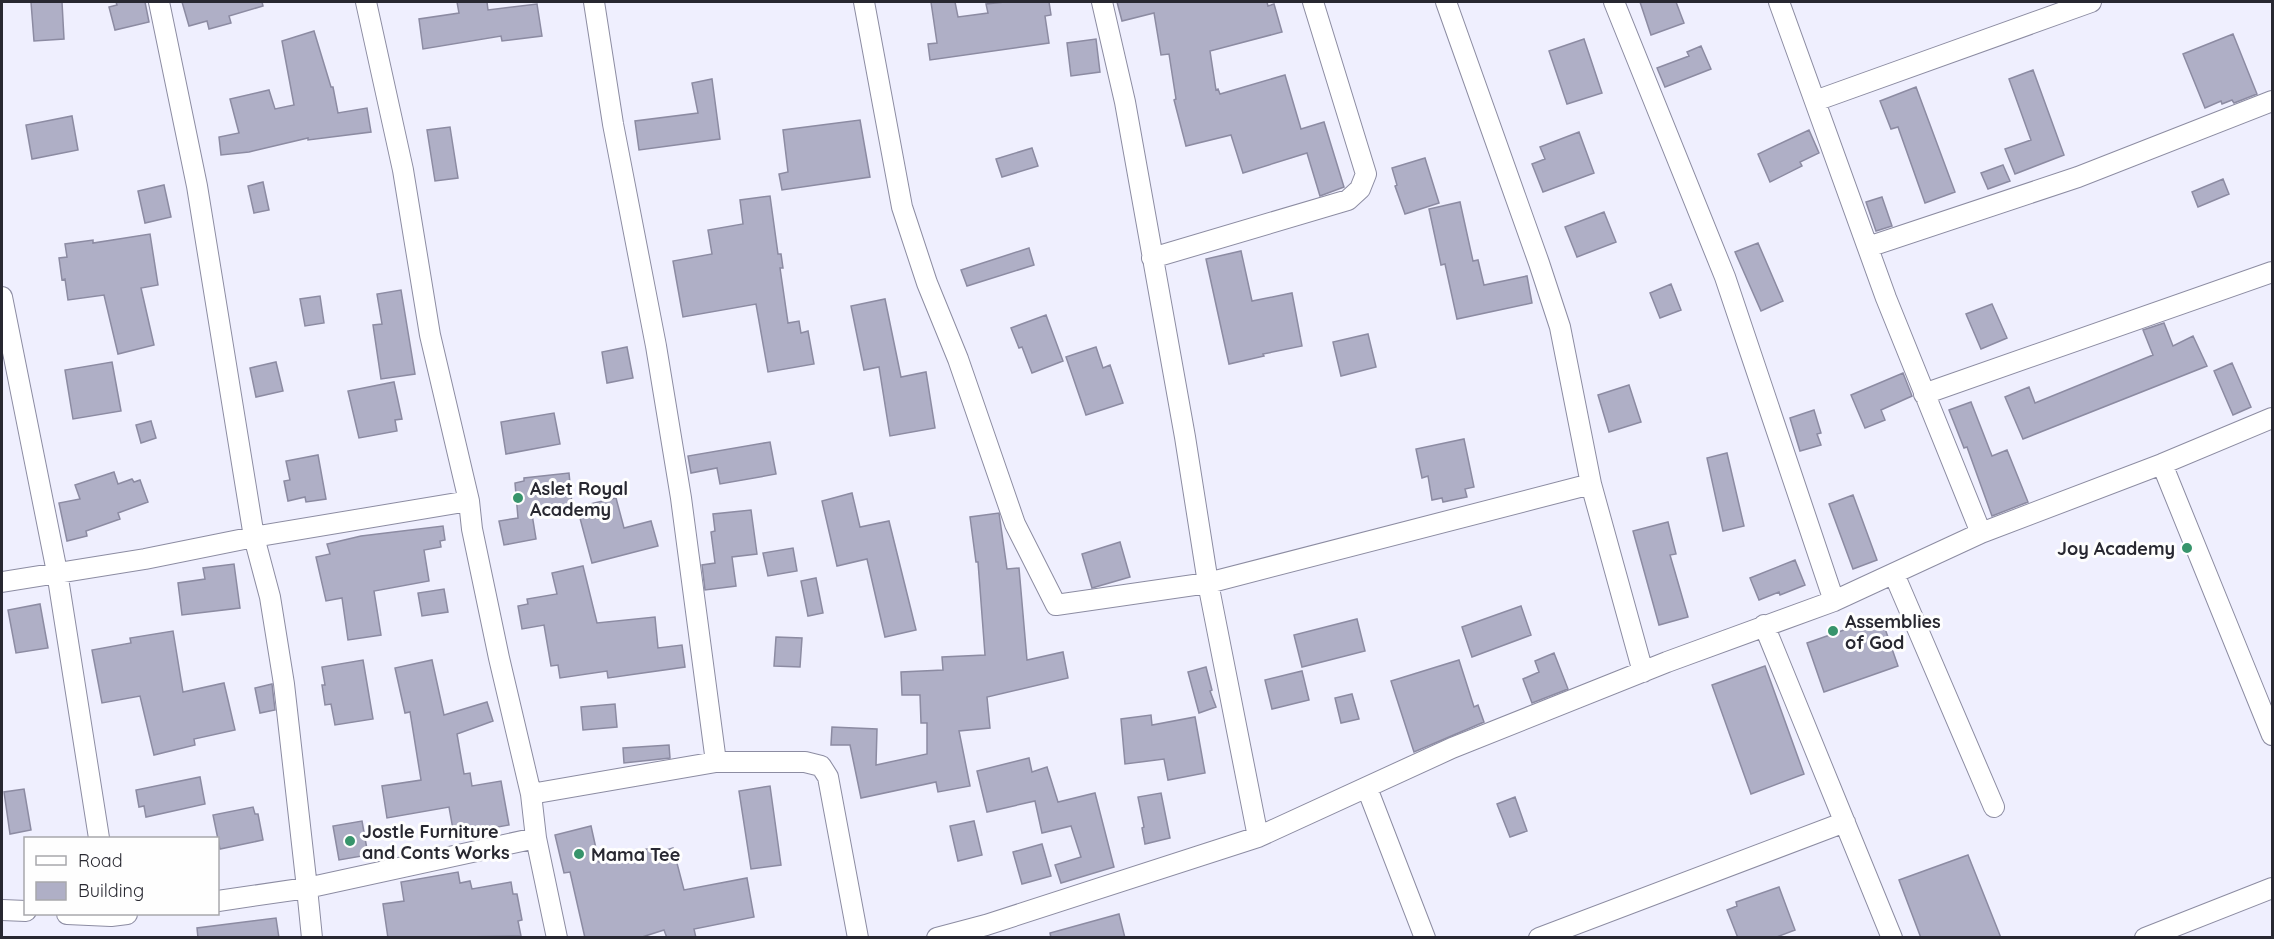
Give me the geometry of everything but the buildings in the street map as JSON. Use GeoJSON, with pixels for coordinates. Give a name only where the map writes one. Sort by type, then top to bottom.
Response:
{"type":"FeatureCollection","features":[{"type":"Feature","properties":{"kind":"street"},"geometry":{"type":"LineString","coordinates":[[159,2],[197,186],[254,537],[270,597],[284,684],[312,938]]}},
{"type":"Feature","properties":{"kind":"street"},"geometry":{"type":"LineString","coordinates":[[366,2],[403,170],[430,335],[469,501],[472,529],[499,658],[531,794],[536,838],[557,938]]}},
{"type":"Feature","properties":{"kind":"street"},"geometry":{"type":"LineString","coordinates":[[594,2],[613,124],[656,346],[681,498],[716,762]]}},
{"type":"Feature","properties":{"kind":"street"},"geometry":{"type":"LineString","coordinates":[[864,2],[902,207],[927,283],[958,359],[1015,524],[1056,605],[1208,583],[1591,484]]}},
{"type":"Feature","properties":{"kind":"street"},"geometry":{"type":"LineString","coordinates":[[1102,2],[1125,102],[1185,437],[1208,583],[1258,837]]}},
{"type":"Feature","properties":{"kind":"street"},"geometry":{"type":"LineString","coordinates":[[1152,258],[1348,200],[1360,189],[1366,174],[1313,2]]}},
{"type":"Feature","properties":{"kind":"street"},"geometry":{"type":"LineString","coordinates":[[1446,2],[1560,327],[1591,484],[1642,672]]}},
{"type":"Feature","properties":{"kind":"street"},"geometry":{"type":"LineString","coordinates":[[1614,2],[1725,277],[1834,601]]}},
{"type":"Feature","properties":{"kind":"street"},"geometry":{"type":"LineString","coordinates":[[1779,2],[1868,247],[1924,394],[1981,533]]}},
{"type":"Feature","properties":{"kind":"street"},"geometry":{"type":"LineString","coordinates":[[1815,100],[2091,2]]}},
{"type":"Feature","properties":{"kind":"street"},"geometry":{"type":"LineString","coordinates":[[1868,247],[2078,177],[2272,101]]}},
{"type":"Feature","properties":{"kind":"street"},"geometry":{"type":"LineString","coordinates":[[1924,394],[2272,272]]}},
{"type":"Feature","properties":{"kind":"street"},"geometry":{"type":"LineString","coordinates":[[2,297],[57,572],[99,837]]}},
{"type":"Feature","properties":{"kind":"street"},"geometry":{"type":"LineString","coordinates":[[937,938],[988,932],[1258,837],[1452,748],[1642,672],[1834,601],[1981,533],[2162,464],[2272,418]]}},
{"type":"Feature","properties":{"kind":"street"},"geometry":{"type":"LineString","coordinates":[[2162,464],[2272,735]]}},
{"type":"Feature","properties":{"kind":"street"},"geometry":{"type":"LineString","coordinates":[[2,582],[469,501]]}},
{"type":"Feature","properties":{"kind":"street"},"geometry":{"type":"LineString","coordinates":[[1894,574],[1994,807]]}},
{"type":"Feature","properties":{"kind":"street"},"geometry":{"type":"LineString","coordinates":[[1764,626],[1892,938]]}},
{"type":"Feature","properties":{"kind":"street"},"geometry":{"type":"LineString","coordinates":[[531,794],[716,762],[805,762],[821,766],[828,777],[858,938]]}},
{"type":"Feature","properties":{"kind":"street"},"geometry":{"type":"LineString","coordinates":[[1367,788],[1425,938]]}},
{"type":"Feature","properties":{"kind":"street"},"geometry":{"type":"LineString","coordinates":[[1539,938],[1845,822]]}},
{"type":"Feature","properties":{"kind":"street"},"geometry":{"type":"LineString","coordinates":[[219,900],[307,888],[536,838]]}},
{"type":"Feature","properties":{"kind":"street"},"geometry":{"type":"LineString","coordinates":[[2145,938],[2272,888]]}},
{"type":"Feature","properties":{"kind":"street"},"geometry":{"type":"LineString","coordinates":[[2,910],[24,911]]}},
{"type":"Feature","properties":{"kind":"place","name":"Aslet Royal Academy"},"geometry":{"type":"Point","coordinates":[518,498]}},
{"type":"Feature","properties":{"kind":"place","name":"Joy Academy"},"geometry":{"type":"Point","coordinates":[2187,548]}},
{"type":"Feature","properties":{"kind":"place","name":"Assemblies of God"},"geometry":{"type":"Point","coordinates":[1833,631]}},
{"type":"Feature","properties":{"kind":"place","name":"Jostle Furniture and Conts Works"},"geometry":{"type":"Point","coordinates":[350,841]}},
{"type":"Feature","properties":{"kind":"place","name":"Mama Tee"},"geometry":{"type":"Point","coordinates":[579,854]}}]}
